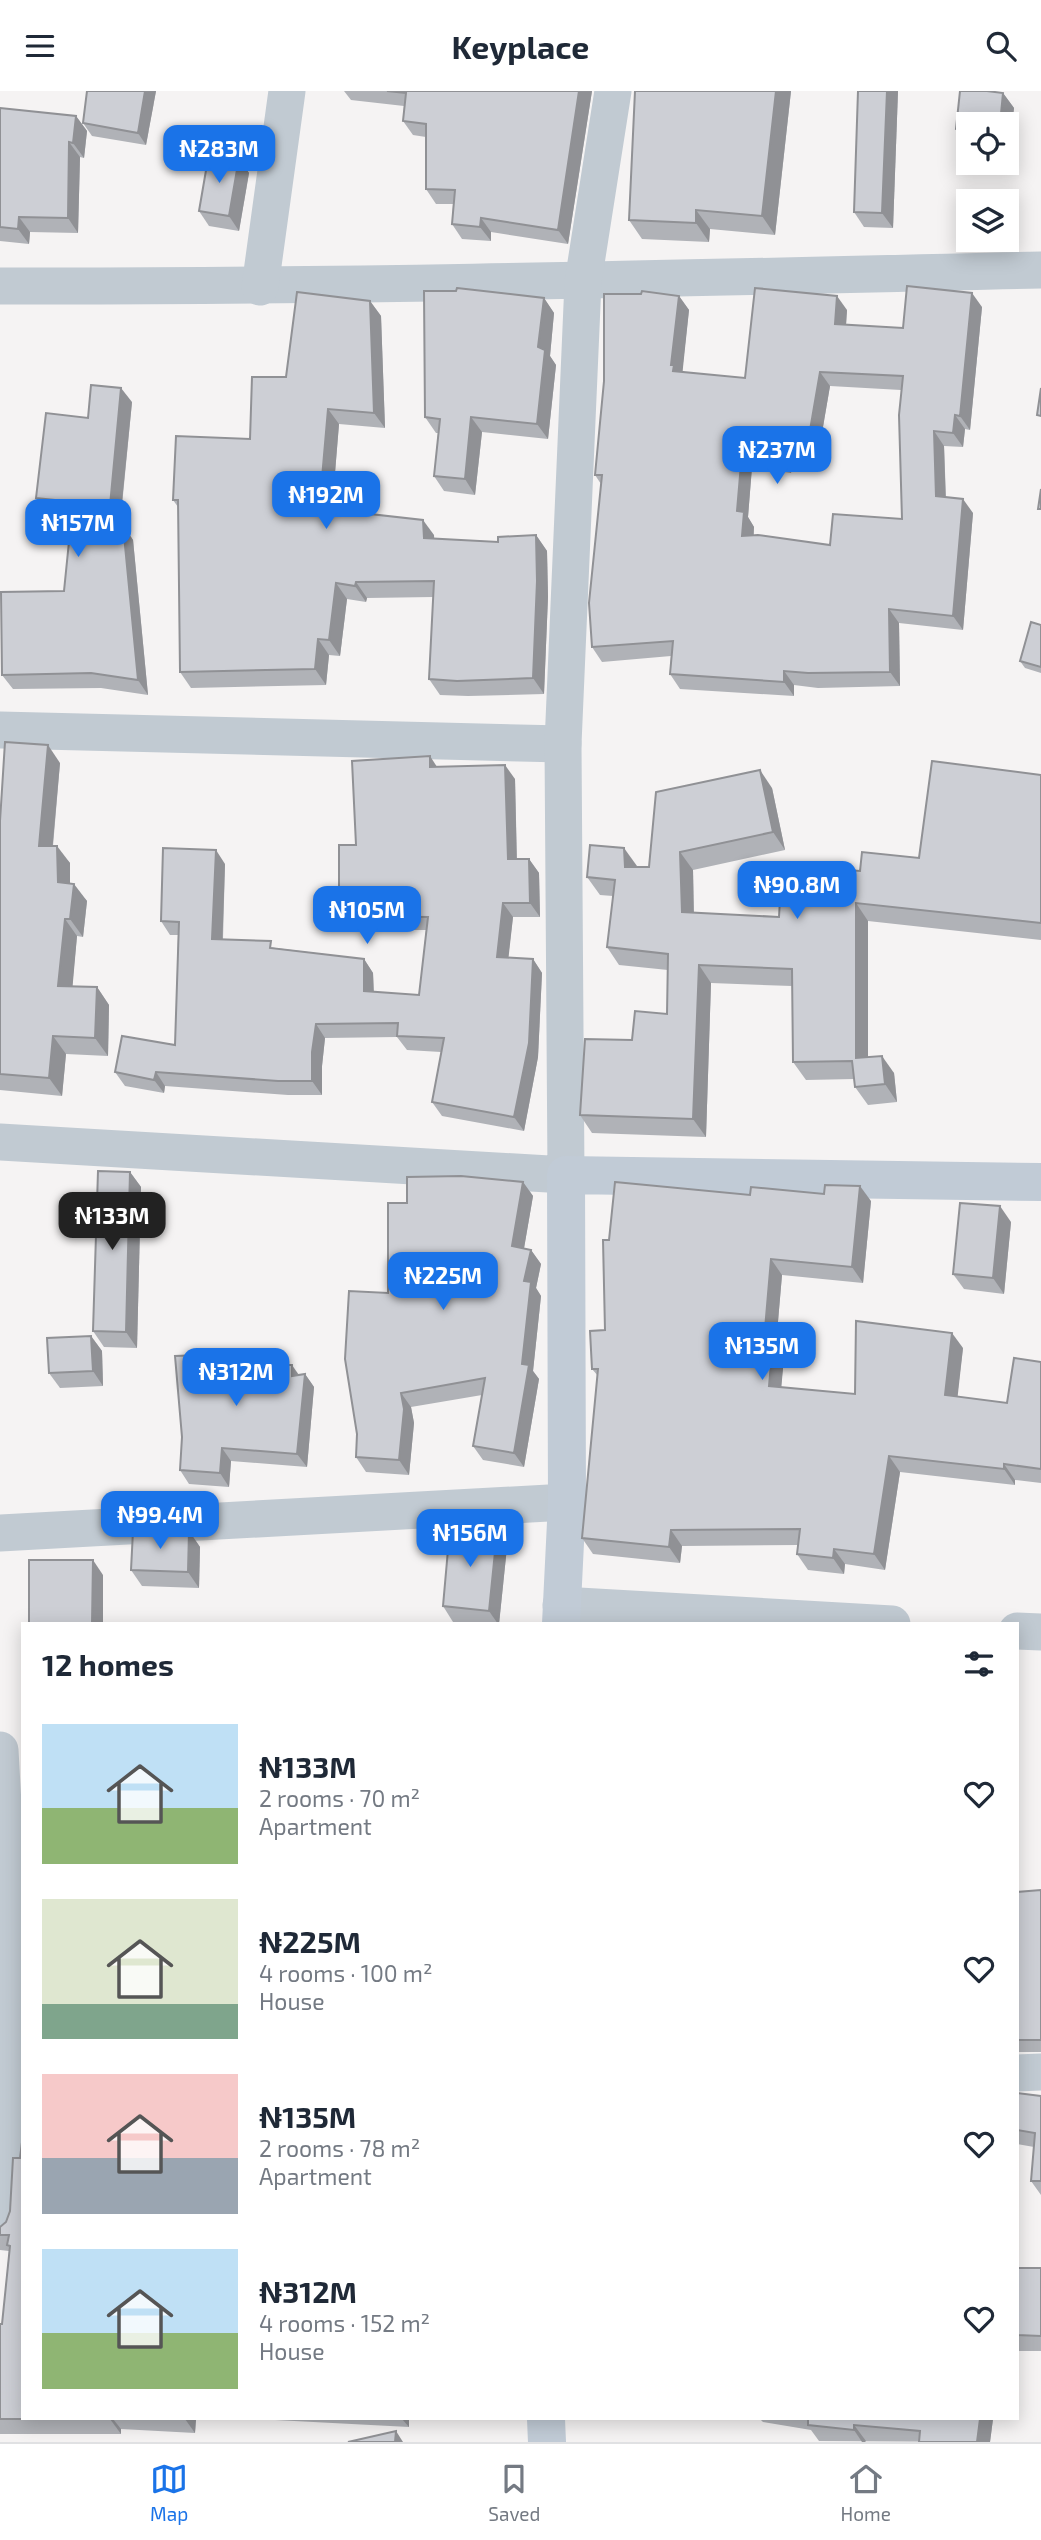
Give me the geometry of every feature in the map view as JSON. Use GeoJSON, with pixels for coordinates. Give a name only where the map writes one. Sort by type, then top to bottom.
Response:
{"type":"FeatureCollection","features":[{"type":"Feature","properties":{"kind":"street"},"geometry":{"type":"LineString","coordinates":[[260,287],[287,91]]}},
{"type":"Feature","properties":{"kind":"street"},"geometry":{"type":"LineString","coordinates":[[612,91],[583,282],[564,744],[567,1502],[561,1615],[818,1622]]}},
{"type":"Feature","properties":{"kind":"street"},"geometry":{"type":"LineString","coordinates":[[0,286],[260,287],[583,282],[1041,267]]}},
{"type":"Feature","properties":{"kind":"street"},"geometry":{"type":"LineString","coordinates":[[0,730],[564,744]]}},
{"type":"Feature","properties":{"kind":"street"},"geometry":{"type":"LineString","coordinates":[[0,1142],[566,1175],[1041,1182]]}},
{"type":"Feature","properties":{"kind":"street"},"geometry":{"type":"LineString","coordinates":[[0,1533],[567,1502]]}},
{"type":"Feature","properties":{"kind":"street"},"geometry":{"type":"LineString","coordinates":[[1019,1631],[1041,1632]]}},
{"type":"Feature","properties":{"kind":"street"},"geometry":{"type":"LineString","coordinates":[[0,1750],[12,2002],[0,2225]]}},
{"type":"Feature","properties":{"kind":"street"},"geometry":{"type":"LineString","coordinates":[[1019,2073],[1041,2072]]}},
{"type":"Feature","properties":{"kind":"street"},"geometry":{"type":"LineString","coordinates":[[546,2420],[547,2442]]}},
{"type":"Feature","properties":{"kind":"building"},"geometry":{"type":"Polygon","coordinates":[[[87,91],[145,91],[138,133],[83,123],[87,91]]]}},
{"type":"Feature","properties":{"kind":"building"},"geometry":{"type":"Polygon","coordinates":[[[387,91],[579,91],[558,230],[481,218],[480,227],[452,224],[455,190],[426,189],[426,124],[403,121],[406,93],[387,91]]]}},
{"type":"Feature","properties":{"kind":"building"},"geometry":{"type":"Polygon","coordinates":[[[635,91],[776,91],[762,216],[696,210],[696,223],[629,220],[635,91]]]}},
{"type":"Feature","properties":{"kind":"building"},"geometry":{"type":"Polygon","coordinates":[[[858,91],[887,91],[882,213],[854,212],[858,91]]]}},
{"type":"Feature","properties":{"kind":"building"},"geometry":{"type":"Polygon","coordinates":[[[960,91],[1003,93],[1001,112],[958,112],[960,91]]]}},
{"type":"Feature","properties":{"kind":"building"},"geometry":{"type":"Polygon","coordinates":[[[0,108],[76,116],[73,143],[69,142],[68,218],[19,217],[18,229],[0,227],[0,108]]]}},
{"type":"Feature","properties":{"kind":"building"},"geometry":{"type":"Polygon","coordinates":[[[209,153],[239,158],[229,216],[199,211],[209,153]]]}},
{"type":"Feature","properties":{"kind":"building"},"geometry":{"type":"Polygon","coordinates":[[[907,286],[972,293],[960,416],[955,415],[953,433],[934,431],[936,496],[963,499],[953,616],[889,609],[890,672],[784,671],[784,682],[670,674],[673,641],[592,647],[589,603],[602,475],[595,475],[604,381],[604,294],[641,294],[642,291],[679,296],[671,365],[674,365],[673,371],[745,378],[755,288],[837,296],[835,324],[903,328],[907,286]],[[820,372],[808,442],[784,438],[781,459],[742,452],[737,511],[744,512],[742,536],[758,535],[830,545],[833,514],[902,519],[899,415],[903,376],[820,372]]]}},
{"type":"Feature","properties":{"kind":"building"},"geometry":{"type":"Polygon","coordinates":[[[457,288],[544,298],[538,347],[545,350],[537,424],[471,417],[465,479],[434,476],[440,419],[425,417],[424,291],[456,291],[457,288]]]}},
{"type":"Feature","properties":{"kind":"building"},"geometry":{"type":"Polygon","coordinates":[[[297,292],[370,301],[374,413],[328,409],[322,478],[329,478],[326,509],[423,520],[424,538],[498,542],[498,537],[536,535],[533,678],[457,681],[429,679],[434,581],[356,582],[355,586],[336,583],[329,640],[318,639],[315,669],[180,672],[178,500],[173,500],[176,436],[250,439],[252,377],[286,377],[297,292]]]}},
{"type":"Feature","properties":{"kind":"building"},"geometry":{"type":"Polygon","coordinates":[[[91,385],[121,388],[108,527],[123,525],[138,680],[91,673],[2,675],[1,592],[64,591],[73,502],[36,498],[46,413],[88,418],[91,385]]]}},
{"type":"Feature","properties":{"kind":"building"},"geometry":{"type":"Polygon","coordinates":[[[1041,388],[1041,416],[1037,415],[1041,388]]]}},
{"type":"Feature","properties":{"kind":"building"},"geometry":{"type":"Polygon","coordinates":[[[1031,622],[1041,625],[1041,667],[1020,661],[1031,622]]]}},
{"type":"Feature","properties":{"kind":"building"},"geometry":{"type":"Polygon","coordinates":[[[5,742],[48,745],[39,846],[57,846],[58,882],[74,884],[70,919],[65,919],[58,986],[97,987],[95,1038],[53,1036],[49,1078],[0,1074],[0,821],[5,742]]]}},
{"type":"Feature","properties":{"kind":"building"},"geometry":{"type":"Polygon","coordinates":[[[430,756],[430,767],[505,765],[508,859],[529,859],[530,903],[503,903],[497,957],[533,959],[529,1043],[514,1117],[432,1102],[444,1038],[397,1036],[398,1023],[316,1024],[312,1081],[156,1072],[154,1080],[115,1072],[122,1036],[175,1045],[179,922],[161,921],[163,848],[216,850],[212,939],[271,941],[270,948],[364,959],[364,991],[419,995],[428,917],[339,916],[339,845],[356,845],[352,761],[430,756]]]}},
{"type":"Feature","properties":{"kind":"building"},"geometry":{"type":"Polygon","coordinates":[[[932,761],[1041,775],[1041,923],[856,903],[856,1058],[882,1056],[885,1084],[855,1087],[852,1061],[793,1062],[792,969],[699,965],[693,1119],[580,1115],[585,1039],[632,1040],[635,1011],[667,1014],[668,954],[607,947],[615,880],[587,877],[590,845],[624,848],[625,867],[649,867],[656,792],[760,770],[773,832],[680,852],[682,912],[779,917],[782,865],[860,871],[862,852],[919,858],[932,761]]]}},
{"type":"Feature","properties":{"kind":"building"},"geometry":{"type":"Polygon","coordinates":[[[98,1171],[130,1172],[126,1332],[93,1331],[98,1171]]]}},
{"type":"Feature","properties":{"kind":"building"},"geometry":{"type":"Polygon","coordinates":[[[461,1176],[523,1182],[512,1246],[531,1250],[524,1281],[531,1282],[522,1364],[529,1365],[514,1453],[473,1446],[485,1378],[401,1393],[404,1409],[399,1460],[356,1457],[357,1434],[345,1359],[349,1291],[388,1293],[388,1203],[407,1203],[407,1177],[461,1176]]]}},
{"type":"Feature","properties":{"kind":"building"},"geometry":{"type":"Polygon","coordinates":[[[615,1182],[750,1195],[751,1187],[824,1194],[825,1185],[860,1186],[852,1267],[771,1259],[765,1329],[774,1330],[769,1386],[855,1394],[856,1321],[952,1333],[945,1395],[1007,1403],[1014,1358],[1041,1362],[1041,1469],[1004,1464],[1004,1469],[889,1456],[874,1554],[834,1549],[833,1558],[797,1554],[800,1529],[671,1530],[669,1547],[582,1538],[598,1369],[592,1369],[590,1331],[605,1330],[603,1240],[609,1240],[615,1182]]]}},
{"type":"Feature","properties":{"kind":"building"},"geometry":{"type":"Polygon","coordinates":[[[960,1203],[1000,1206],[993,1278],[953,1274],[960,1203]]]}},
{"type":"Feature","properties":{"kind":"building"},"geometry":{"type":"Polygon","coordinates":[[[91,1336],[93,1371],[49,1373],[47,1338],[91,1336]]]}},
{"type":"Feature","properties":{"kind":"building"},"geometry":{"type":"Polygon","coordinates":[[[259,1353],[259,1365],[292,1365],[292,1376],[305,1374],[297,1454],[222,1448],[220,1473],[180,1470],[182,1437],[175,1356],[259,1353]]]}},
{"type":"Feature","properties":{"kind":"building"},"geometry":{"type":"Polygon","coordinates":[[[450,1527],[497,1532],[489,1611],[443,1606],[450,1527]]]}},
{"type":"Feature","properties":{"kind":"building"},"geometry":{"type":"Polygon","coordinates":[[[133,1531],[189,1531],[188,1572],[131,1570],[133,1531]]]}},
{"type":"Feature","properties":{"kind":"building"},"geometry":{"type":"Polygon","coordinates":[[[29,1560],[93,1560],[92,1622],[29,1622],[29,1560]]]}},
{"type":"Feature","properties":{"kind":"building"},"geometry":{"type":"Polygon","coordinates":[[[1041,1890],[1041,2040],[1019,2040],[1019,1892],[1041,1890]]]}},
{"type":"Feature","properties":{"kind":"building"},"geometry":{"type":"Polygon","coordinates":[[[1019,2093],[1041,2096],[1041,2181],[1031,2181],[1035,2133],[1019,2130],[1019,2093]]]}},
{"type":"Feature","properties":{"kind":"building"},"geometry":{"type":"Polygon","coordinates":[[[21,2150],[21,2419],[0,2419],[0,2324],[10,2246],[7,2245],[9,2235],[0,2235],[0,2227],[6,2222],[10,2211],[13,2158],[20,2158],[21,2150]]]}},
{"type":"Feature","properties":{"kind":"building"},"geometry":{"type":"Polygon","coordinates":[[[1019,2268],[1041,2268],[1041,2336],[1019,2335],[1019,2268]]]}},
{"type":"Feature","properties":{"kind":"building"},"geometry":{"type":"Polygon","coordinates":[[[808,2420],[980,2420],[977,2442],[919,2442],[920,2431],[854,2425],[854,2430],[808,2425],[808,2420]]]}},
{"type":"Feature","properties":{"kind":"building"},"geometry":{"type":"Polygon","coordinates":[[[396,2431],[395,2442],[348,2442],[396,2431]]]}}]}
